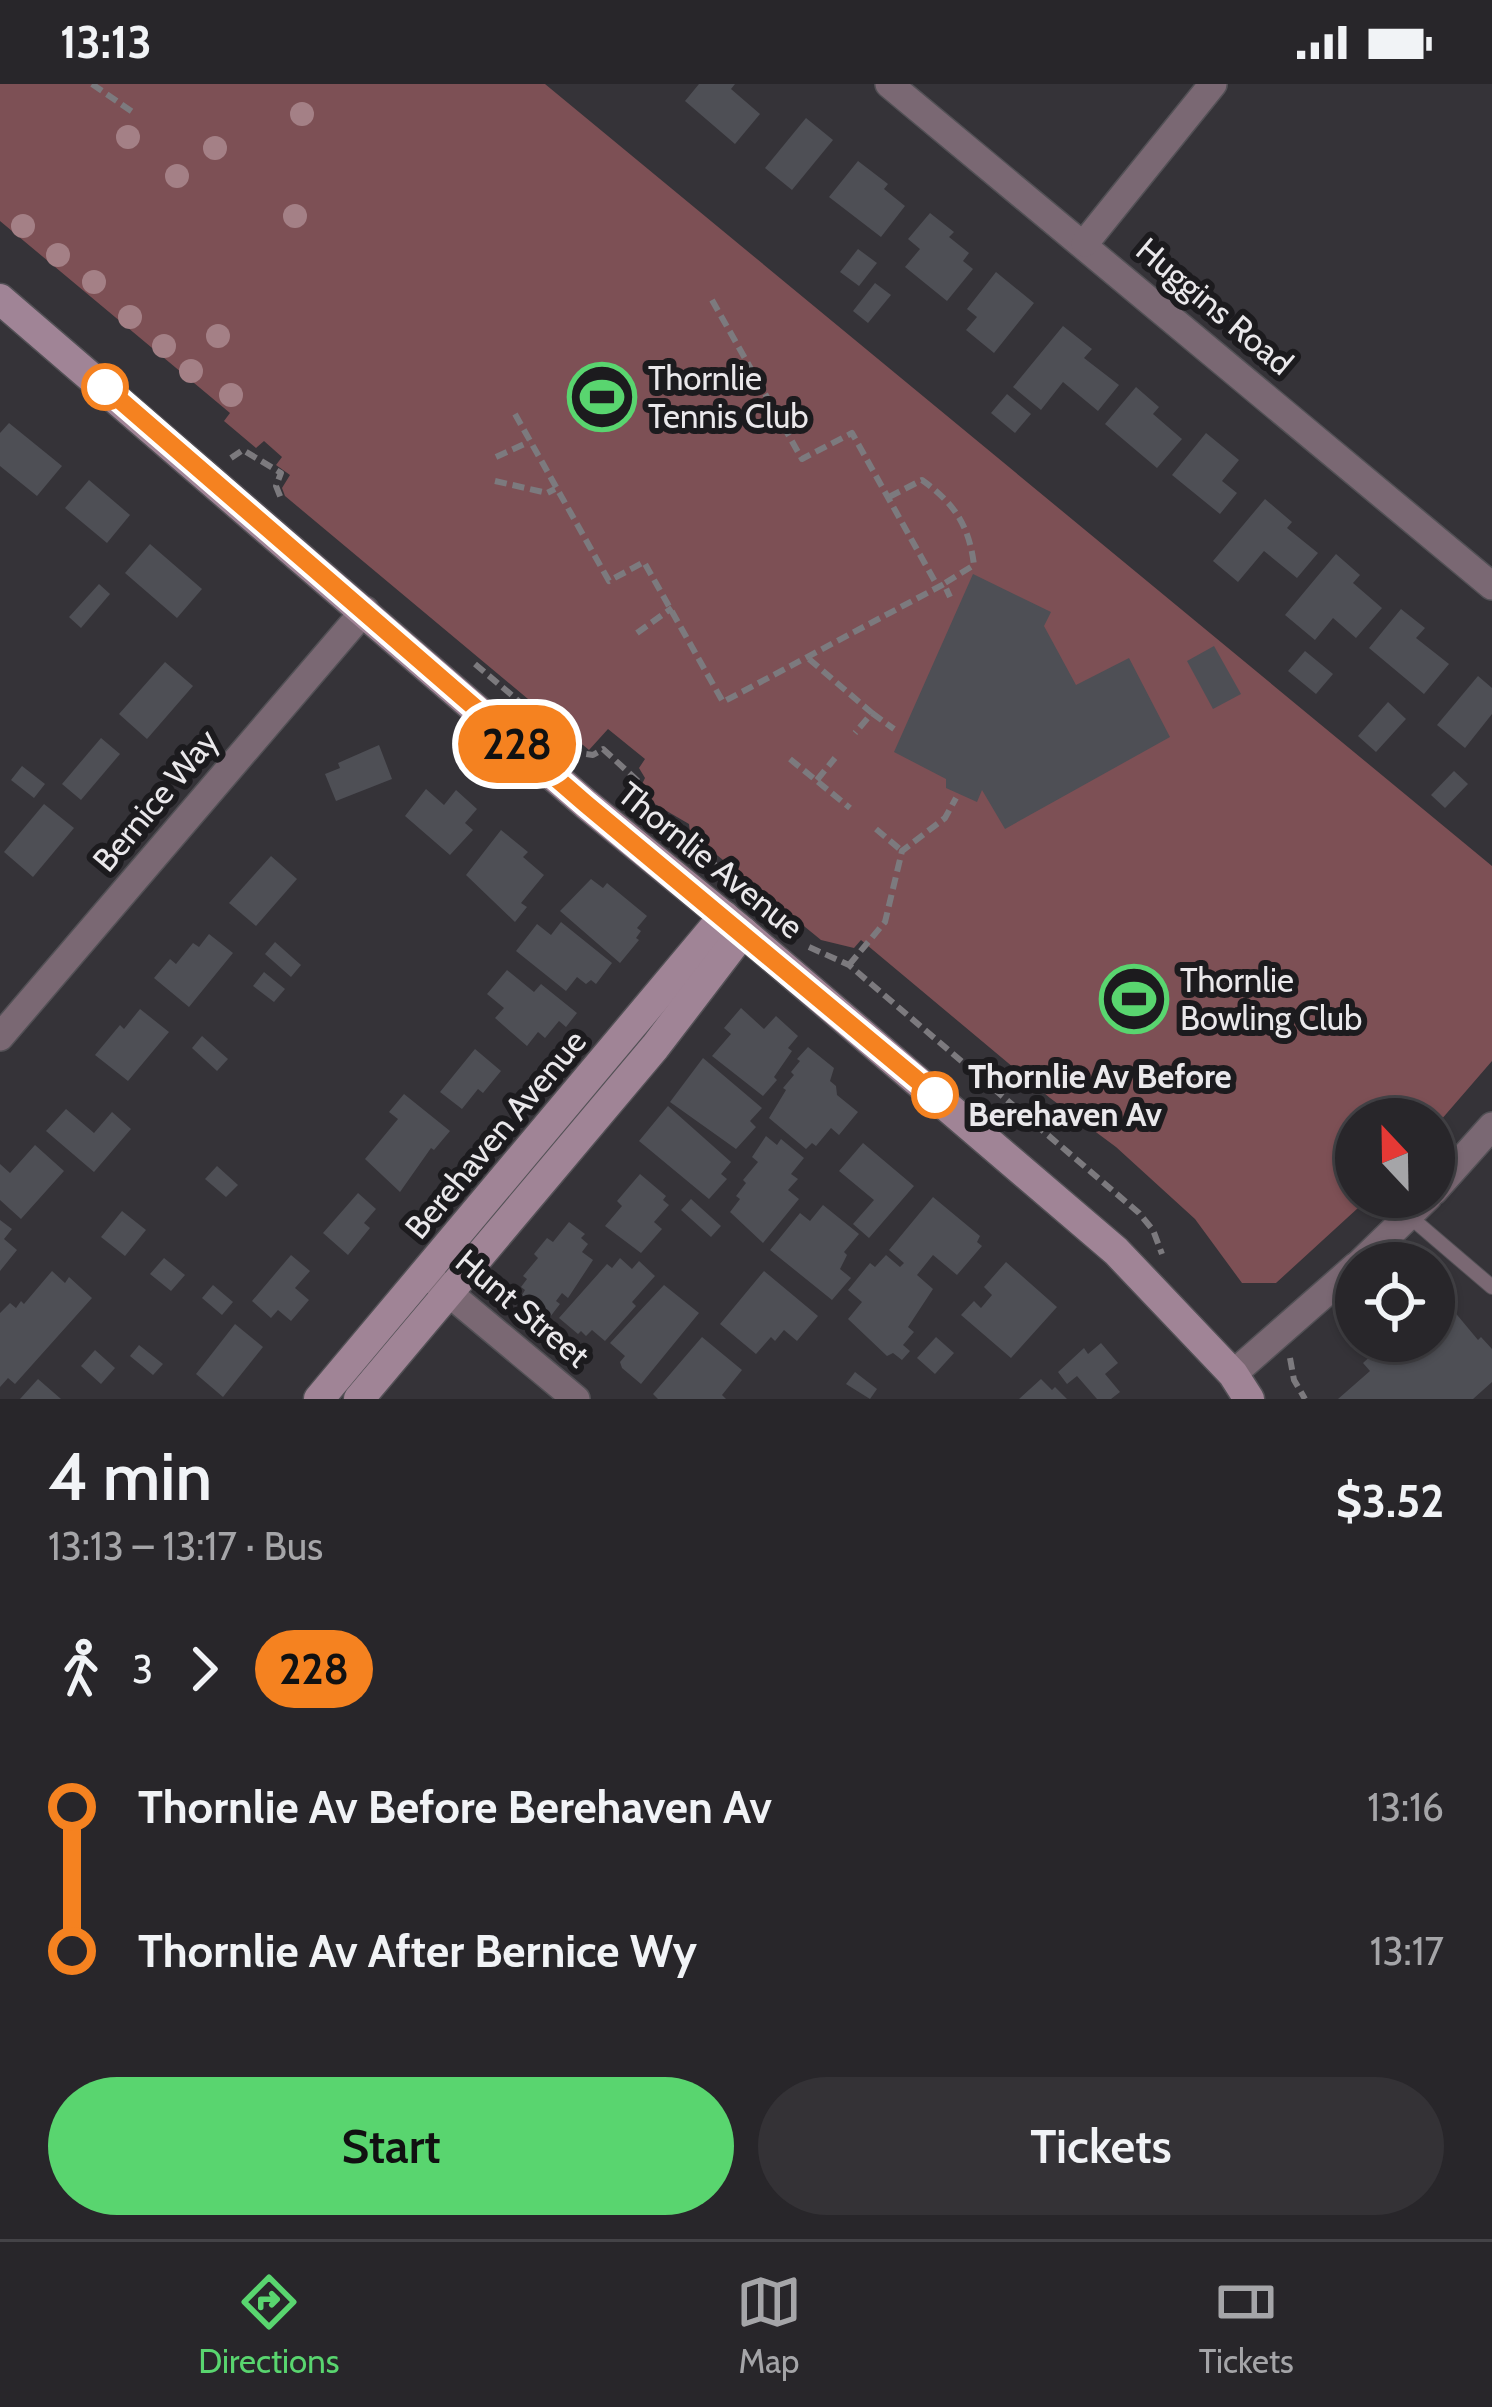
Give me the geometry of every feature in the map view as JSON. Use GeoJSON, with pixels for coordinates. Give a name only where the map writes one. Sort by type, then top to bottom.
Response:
{"type":"FeatureCollection","features":[{"type":"Feature","properties":{"kind":"main road","name":"Thornlie Avenue"},"geometry":{"type":"LineString","coordinates":[[0,299],[586,804],[734,924],[1116,1251],[1241,1386]]}},
{"type":"Feature","properties":{"kind":"main road","name":"Berehaven Avenue"},"geometry":{"type":"LineString","coordinates":[[319,1399],[424,1273],[734,924]]}},
{"type":"Feature","properties":{"kind":"main road","name":"Berehaven Avenue"},"geometry":{"type":"LineString","coordinates":[[358,1399],[655,1047],[734,924]]}},
{"type":"Feature","properties":{"kind":"street","name":"Huggins Road"},"geometry":{"type":"LineString","coordinates":[[889,84],[1492,586]]}},
{"type":"Feature","properties":{"kind":"street"},"geometry":{"type":"LineString","coordinates":[[1085,243],[1213,84]]}},
{"type":"Feature","properties":{"kind":"street","name":"Bernice Way"},"geometry":{"type":"LineString","coordinates":[[0,1037],[365,610]]}},
{"type":"Feature","properties":{"kind":"street"},"geometry":{"type":"LineString","coordinates":[[1455,1167],[1492,1126]]}},
{"type":"Feature","properties":{"kind":"street"},"geometry":{"type":"LineString","coordinates":[[1382,1242],[1406,1218]]}},
{"type":"Feature","properties":{"kind":"street","name":"Hunt Street"},"geometry":{"type":"LineString","coordinates":[[424,1273],[576,1399]]}},
{"type":"Feature","properties":{"kind":"street"},"geometry":{"type":"LineString","coordinates":[[1241,1386],[1335,1289]]}},
{"type":"Feature","properties":{"kind":"lane"},"geometry":{"type":"LineString","coordinates":[[1437,1218],[1492,1287]]}},
{"type":"Feature","properties":{"kind":"path"},"geometry":{"type":"LineString","coordinates":[[97,85],[134,113]]}},
{"type":"Feature","properties":{"kind":"path"},"geometry":{"type":"LineString","coordinates":[[712,300],[802,459],[852,433],[950,597]]}},
{"type":"Feature","properties":{"kind":"path"},"geometry":{"type":"LineString","coordinates":[[515,414],[609,581],[644,562],[723,702],[974,565],[971,540],[952,502],[922,480],[890,497]]}},
{"type":"Feature","properties":{"kind":"path"},"geometry":{"type":"LineString","coordinates":[[496,458],[529,442]]}},
{"type":"Feature","properties":{"kind":"path"},"geometry":{"type":"LineString","coordinates":[[219,452],[232,458],[244,449],[281,472],[276,487],[284,504]]}},
{"type":"Feature","properties":{"kind":"path"},"geometry":{"type":"LineString","coordinates":[[495,481],[547,493],[555,489]]}},
{"type":"Feature","properties":{"kind":"path"},"geometry":{"type":"LineString","coordinates":[[637,633],[672,608]]}},
{"type":"Feature","properties":{"kind":"path"},"geometry":{"type":"LineString","coordinates":[[458,650],[580,753],[593,754],[603,748],[639,782],[635,791],[645,805],[743,890]]}},
{"type":"Feature","properties":{"kind":"path"},"geometry":{"type":"LineString","coordinates":[[808,659],[894,729]]}},
{"type":"Feature","properties":{"kind":"path"},"geometry":{"type":"LineString","coordinates":[[856,733],[872,713]]}},
{"type":"Feature","properties":{"kind":"path"},"geometry":{"type":"LineString","coordinates":[[790,758],[850,808]]}},
{"type":"Feature","properties":{"kind":"path"},"geometry":{"type":"LineString","coordinates":[[817,780],[835,758]]}},
{"type":"Feature","properties":{"kind":"path"},"geometry":{"type":"LineString","coordinates":[[849,965],[885,922],[902,851],[945,818],[956,798]]}},
{"type":"Feature","properties":{"kind":"path"},"geometry":{"type":"LineString","coordinates":[[876,829],[902,851]]}},
{"type":"Feature","properties":{"kind":"path"},"geometry":{"type":"LineString","coordinates":[[802,942],[849,965],[1139,1213],[1153,1230],[1164,1258]]}},
{"type":"Feature","properties":{"kind":"shaded area"},"geometry":{"type":"Polygon","coordinates":[[[0,84],[545,84],[1492,866],[1492,1061],[1455,1104],[1455,1098],[1335,1098],[1335,1218],[1347,1218],[1276,1283],[1242,1283],[1195,1219],[1116,1147],[861,940],[854,948],[821,940],[690,833],[689,824],[653,803],[640,788],[645,778],[639,768],[645,759],[608,729],[589,750],[285,496],[282,488],[290,475],[276,465],[282,457],[264,441],[256,448],[224,421],[230,413],[0,221],[0,84]]]}},
{"type":"Feature","properties":{"kind":"building"},"geometry":{"type":"Polygon","coordinates":[[[699,84],[735,84],[731,89],[760,114],[735,144],[685,101],[699,84]]]}},
{"type":"Feature","properties":{"kind":"building"},"geometry":{"type":"Polygon","coordinates":[[[806,118],[833,140],[792,190],[765,168],[806,118]]]}},
{"type":"Feature","properties":{"kind":"building"},"geometry":{"type":"Polygon","coordinates":[[[858,161],[888,184],[884,189],[905,206],[881,237],[829,197],[858,161]]]}},
{"type":"Feature","properties":{"kind":"building"},"geometry":{"type":"Polygon","coordinates":[[[930,213],[954,232],[949,237],[969,253],[963,261],[973,269],[947,301],[905,267],[920,249],[908,239],[930,213]]]}},
{"type":"Feature","properties":{"kind":"building"},"geometry":{"type":"Polygon","coordinates":[[[858,249],[877,263],[859,286],[840,272],[858,249]]]}},
{"type":"Feature","properties":{"kind":"building"},"geometry":{"type":"Polygon","coordinates":[[[996,272],[1034,303],[994,353],[966,330],[977,317],[967,309],[996,272]]]}},
{"type":"Feature","properties":{"kind":"building"},"geometry":{"type":"Polygon","coordinates":[[[875,283],[891,295],[868,323],[853,311],[875,283]]]}},
{"type":"Feature","properties":{"kind":"building"},"geometry":{"type":"Polygon","coordinates":[[[1063,326],[1092,349],[1084,358],[1119,385],[1098,411],[1063,382],[1041,410],[1013,387],[1063,326]]]}},
{"type":"Feature","properties":{"kind":"building"},"geometry":{"type":"Polygon","coordinates":[[[1136,387],[1159,407],[1153,414],[1182,439],[1157,468],[1105,424],[1136,387]]]}},
{"type":"Feature","properties":{"kind":"building"},"geometry":{"type":"Polygon","coordinates":[[[1007,394],[1031,414],[1015,433],[991,413],[1007,394]]]}},
{"type":"Feature","properties":{"kind":"building"},"geometry":{"type":"Polygon","coordinates":[[[9,423],[62,466],[37,496],[0,466],[0,433],[9,423]]]}},
{"type":"Feature","properties":{"kind":"building"},"geometry":{"type":"Polygon","coordinates":[[[1206,433],[1239,460],[1222,481],[1237,493],[1220,514],[1172,475],[1206,433]]]}},
{"type":"Feature","properties":{"kind":"building"},"geometry":{"type":"Polygon","coordinates":[[[89,480],[130,515],[107,543],[65,508],[89,480]]]}},
{"type":"Feature","properties":{"kind":"building"},"geometry":{"type":"Polygon","coordinates":[[[1265,499],[1292,522],[1287,528],[1318,553],[1297,578],[1264,551],[1238,582],[1213,561],[1265,499]]]}},
{"type":"Feature","properties":{"kind":"building"},"geometry":{"type":"Polygon","coordinates":[[[150,544],[202,589],[177,618],[125,573],[150,544]]]}},
{"type":"Feature","properties":{"kind":"building"},"geometry":{"type":"Polygon","coordinates":[[[1336,554],[1360,575],[1353,583],[1382,608],[1356,638],[1333,618],[1315,640],[1285,615],[1336,554]]]}},
{"type":"Feature","properties":{"kind":"building"},"geometry":{"type":"Polygon","coordinates":[[[973,574],[1051,612],[1044,626],[1076,685],[1129,658],[1170,737],[1005,829],[982,790],[977,802],[946,788],[946,779],[894,752],[973,574]]]}},
{"type":"Feature","properties":{"kind":"building"},"geometry":{"type":"Polygon","coordinates":[[[99,584],[110,594],[81,628],[69,617],[99,584]]]}},
{"type":"Feature","properties":{"kind":"building"},"geometry":{"type":"Polygon","coordinates":[[[1401,609],[1425,628],[1416,638],[1449,664],[1424,694],[1369,648],[1401,609]]]}},
{"type":"Feature","properties":{"kind":"building"},"geometry":{"type":"Polygon","coordinates":[[[1214,646],[1241,694],[1213,709],[1187,661],[1214,646]]]}},
{"type":"Feature","properties":{"kind":"building"},"geometry":{"type":"Polygon","coordinates":[[[1305,651],[1333,674],[1316,694],[1288,671],[1305,651]]]}},
{"type":"Feature","properties":{"kind":"building"},"geometry":{"type":"Polygon","coordinates":[[[165,662],[193,686],[147,739],[119,714],[165,662]]]}},
{"type":"Feature","properties":{"kind":"building"},"geometry":{"type":"Polygon","coordinates":[[[1478,676],[1492,688],[1492,714],[1465,748],[1437,725],[1478,676]]]}},
{"type":"Feature","properties":{"kind":"building"},"geometry":{"type":"Polygon","coordinates":[[[1388,702],[1406,719],[1376,752],[1358,736],[1388,702]]]}},
{"type":"Feature","properties":{"kind":"building"},"geometry":{"type":"Polygon","coordinates":[[[101,738],[120,754],[81,800],[62,784],[101,738]]]}},
{"type":"Feature","properties":{"kind":"building"},"geometry":{"type":"Polygon","coordinates":[[[379,745],[392,779],[336,801],[325,774],[379,745]]]}},
{"type":"Feature","properties":{"kind":"building"},"geometry":{"type":"Polygon","coordinates":[[[22,766],[45,784],[34,798],[11,780],[22,766]]]}},
{"type":"Feature","properties":{"kind":"building"},"geometry":{"type":"Polygon","coordinates":[[[1454,771],[1468,784],[1445,808],[1431,795],[1454,771]]]}},
{"type":"Feature","properties":{"kind":"building"},"geometry":{"type":"Polygon","coordinates":[[[426,789],[444,805],[456,790],[477,809],[465,823],[473,830],[450,855],[405,816],[426,789]]]}},
{"type":"Feature","properties":{"kind":"building"},"geometry":{"type":"Polygon","coordinates":[[[44,804],[74,828],[33,877],[4,852],[44,804]]]}},
{"type":"Feature","properties":{"kind":"building"},"geometry":{"type":"Polygon","coordinates":[[[501,830],[528,852],[523,857],[544,875],[521,903],[527,907],[515,922],[466,875],[501,830]]]}},
{"type":"Feature","properties":{"kind":"building"},"geometry":{"type":"Polygon","coordinates":[[[271,856],[297,879],[256,926],[229,903],[271,856]]]}},
{"type":"Feature","properties":{"kind":"building"},"geometry":{"type":"Polygon","coordinates":[[[591,879],[603,888],[607,883],[647,916],[637,928],[639,940],[620,963],[560,911],[591,879]]]}},
{"type":"Feature","properties":{"kind":"building"},"geometry":{"type":"Polygon","coordinates":[[[561,922],[612,963],[596,984],[577,977],[566,991],[516,951],[537,924],[551,935],[561,922]]]}},
{"type":"Feature","properties":{"kind":"building"},"geometry":{"type":"Polygon","coordinates":[[[209,934],[233,953],[189,1007],[154,978],[170,959],[176,964],[193,943],[199,947],[209,934]]]}},
{"type":"Feature","properties":{"kind":"building"},"geometry":{"type":"Polygon","coordinates":[[[275,942],[301,965],[291,977],[265,954],[275,942]]]}},
{"type":"Feature","properties":{"kind":"building"},"geometry":{"type":"Polygon","coordinates":[[[507,970],[534,992],[541,984],[577,1013],[566,1027],[559,1021],[545,1038],[538,1032],[527,1046],[495,1018],[504,1008],[487,994],[507,970]]]}},
{"type":"Feature","properties":{"kind":"building"},"geometry":{"type":"Polygon","coordinates":[[[264,972],[285,989],[274,1002],[253,986],[264,972]]]}},
{"type":"Feature","properties":{"kind":"building"},"geometry":{"type":"Polygon","coordinates":[[[741,1008],[764,1029],[776,1016],[798,1036],[774,1077],[777,1080],[763,1096],[712,1056],[731,1034],[724,1028],[741,1008]]]}},
{"type":"Feature","properties":{"kind":"building"},"geometry":{"type":"Polygon","coordinates":[[[140,1009],[169,1032],[128,1081],[95,1055],[140,1009]]]}},
{"type":"Feature","properties":{"kind":"building"},"geometry":{"type":"Polygon","coordinates":[[[202,1036],[228,1059],[217,1071],[192,1048],[202,1036]]]}},
{"type":"Feature","properties":{"kind":"building"},"geometry":{"type":"Polygon","coordinates":[[[808,1047],[834,1068],[830,1081],[837,1095],[858,1112],[839,1135],[831,1128],[816,1146],[812,1143],[806,1149],[769,1118],[794,1075],[797,1059],[808,1047]]]}},
{"type":"Feature","properties":{"kind":"building"},"geometry":{"type":"Polygon","coordinates":[[[475,1049],[501,1071],[462,1109],[440,1092],[475,1049]]]}},
{"type":"Feature","properties":{"kind":"building"},"geometry":{"type":"Polygon","coordinates":[[[703,1058],[762,1108],[750,1121],[756,1127],[736,1149],[670,1102],[703,1058]]]}},
{"type":"Feature","properties":{"kind":"building"},"geometry":{"type":"Polygon","coordinates":[[[404,1094],[450,1131],[431,1148],[400,1192],[365,1159],[398,1119],[389,1112],[404,1094]]]}},
{"type":"Feature","properties":{"kind":"building"},"geometry":{"type":"Polygon","coordinates":[[[668,1106],[731,1162],[721,1174],[727,1179],[709,1199],[639,1141],[668,1106]]]}},
{"type":"Feature","properties":{"kind":"building"},"geometry":{"type":"Polygon","coordinates":[[[66,1109],[94,1133],[112,1112],[131,1129],[94,1172],[46,1131],[66,1109]]]}},
{"type":"Feature","properties":{"kind":"building"},"geometry":{"type":"Polygon","coordinates":[[[766,1136],[777,1145],[781,1139],[804,1158],[791,1174],[798,1179],[788,1190],[799,1199],[763,1243],[730,1212],[740,1199],[736,1196],[746,1183],[743,1180],[758,1162],[752,1157],[766,1136]]]}},
{"type":"Feature","properties":{"kind":"building"},"geometry":{"type":"Polygon","coordinates":[[[863,1143],[914,1186],[869,1238],[853,1224],[874,1200],[839,1171],[863,1143]]]}},
{"type":"Feature","properties":{"kind":"building"},"geometry":{"type":"Polygon","coordinates":[[[35,1145],[64,1171],[21,1219],[0,1200],[0,1164],[10,1173],[35,1145]]]}},
{"type":"Feature","properties":{"kind":"building"},"geometry":{"type":"Polygon","coordinates":[[[217,1166],[238,1185],[226,1197],[205,1179],[217,1166]]]}},
{"type":"Feature","properties":{"kind":"building"},"geometry":{"type":"Polygon","coordinates":[[[640,1174],[666,1196],[663,1200],[669,1205],[654,1222],[662,1229],[641,1253],[605,1226],[622,1206],[617,1201],[640,1174]]]}},
{"type":"Feature","properties":{"kind":"building"},"geometry":{"type":"Polygon","coordinates":[[[358,1193],[376,1209],[364,1223],[370,1228],[348,1255],[323,1233],[358,1193]]]}},
{"type":"Feature","properties":{"kind":"building"},"geometry":{"type":"Polygon","coordinates":[[[933,1197],[980,1236],[977,1242],[982,1246],[957,1275],[933,1255],[917,1275],[933,1289],[908,1327],[914,1332],[903,1345],[910,1351],[902,1360],[893,1353],[887,1356],[848,1319],[862,1302],[848,1290],[870,1263],[875,1267],[886,1255],[900,1267],[904,1263],[889,1250],[933,1197]]]}},
{"type":"Feature","properties":{"kind":"building"},"geometry":{"type":"Polygon","coordinates":[[[691,1199],[721,1226],[711,1237],[681,1210],[691,1199]]]}},
{"type":"Feature","properties":{"kind":"building"},"geometry":{"type":"Polygon","coordinates":[[[823,1205],[859,1234],[844,1252],[847,1255],[840,1269],[851,1278],[832,1300],[770,1250],[800,1213],[810,1221],[823,1205]]]}},
{"type":"Feature","properties":{"kind":"building"},"geometry":{"type":"Polygon","coordinates":[[[122,1211],[146,1230],[125,1256],[101,1237],[122,1211]]]}},
{"type":"Feature","properties":{"kind":"building"},"geometry":{"type":"Polygon","coordinates":[[[0,1220],[12,1229],[4,1239],[17,1250],[0,1271],[0,1220]]]}},
{"type":"Feature","properties":{"kind":"building"},"geometry":{"type":"Polygon","coordinates":[[[569,1222],[585,1234],[581,1238],[588,1244],[582,1252],[593,1260],[568,1298],[562,1293],[550,1317],[522,1295],[527,1279],[523,1276],[547,1238],[553,1242],[569,1222]]]}},
{"type":"Feature","properties":{"kind":"building"},"geometry":{"type":"Polygon","coordinates":[[[291,1255],[310,1271],[295,1288],[309,1300],[291,1321],[278,1310],[271,1318],[252,1301],[291,1255]]]}},
{"type":"Feature","properties":{"kind":"building"},"geometry":{"type":"Polygon","coordinates":[[[164,1258],[185,1275],[171,1291],[150,1274],[164,1258]]]}},
{"type":"Feature","properties":{"kind":"building"},"geometry":{"type":"Polygon","coordinates":[[[620,1258],[632,1269],[639,1261],[655,1276],[605,1341],[592,1330],[586,1336],[581,1331],[578,1334],[559,1318],[607,1264],[612,1268],[620,1258]]]}},
{"type":"Feature","properties":{"kind":"building"},"geometry":{"type":"Polygon","coordinates":[[[1006,1262],[1057,1307],[1011,1358],[961,1315],[974,1301],[981,1308],[992,1295],[984,1287],[1006,1262]]]}},
{"type":"Feature","properties":{"kind":"building"},"geometry":{"type":"Polygon","coordinates":[[[52,1271],[65,1283],[69,1277],[92,1298],[15,1384],[8,1378],[0,1387],[0,1313],[10,1303],[16,1308],[21,1301],[24,1304],[52,1271]]]}},
{"type":"Feature","properties":{"kind":"building"},"geometry":{"type":"Polygon","coordinates":[[[764,1271],[818,1316],[797,1341],[784,1330],[756,1354],[720,1324],[764,1271]]]}},
{"type":"Feature","properties":{"kind":"building"},"geometry":{"type":"Polygon","coordinates":[[[213,1285],[233,1302],[222,1315],[202,1298],[213,1285]]]}},
{"type":"Feature","properties":{"kind":"building"},"geometry":{"type":"Polygon","coordinates":[[[664,1285],[699,1313],[641,1384],[622,1368],[625,1356],[610,1343],[664,1285]]]}},
{"type":"Feature","properties":{"kind":"building"},"geometry":{"type":"Polygon","coordinates":[[[1455,1312],[1492,1349],[1492,1382],[1473,1399],[1338,1399],[1370,1371],[1363,1363],[1455,1362],[1455,1312]]]}},
{"type":"Feature","properties":{"kind":"building"},"geometry":{"type":"Polygon","coordinates":[[[235,1324],[263,1347],[223,1397],[196,1374],[235,1324]]]}},
{"type":"Feature","properties":{"kind":"building"},"geometry":{"type":"Polygon","coordinates":[[[702,1337],[742,1370],[722,1395],[726,1399],[658,1399],[653,1394],[702,1337]]]}},
{"type":"Feature","properties":{"kind":"building"},"geometry":{"type":"Polygon","coordinates":[[[936,1337],[954,1353],[935,1374],[917,1358],[936,1337]]]}},
{"type":"Feature","properties":{"kind":"building"},"geometry":{"type":"Polygon","coordinates":[[[1101,1343],[1118,1363],[1105,1374],[1120,1392],[1111,1399],[1097,1399],[1077,1376],[1067,1384],[1058,1372],[1084,1348],[1088,1354],[1101,1343]]]}},
{"type":"Feature","properties":{"kind":"building"},"geometry":{"type":"Polygon","coordinates":[[[139,1345],[163,1364],[153,1375],[130,1356],[139,1345]]]}},
{"type":"Feature","properties":{"kind":"building"},"geometry":{"type":"Polygon","coordinates":[[[95,1350],[115,1368],[101,1384],[81,1366],[95,1350]]]}},
{"type":"Feature","properties":{"kind":"building"},"geometry":{"type":"Polygon","coordinates":[[[855,1372],[877,1389],[870,1399],[846,1384],[855,1372]]]}},
{"type":"Feature","properties":{"kind":"building"},"geometry":{"type":"Polygon","coordinates":[[[38,1379],[61,1399],[20,1399],[38,1379]]]}},
{"type":"Feature","properties":{"kind":"building"},"geometry":{"type":"Polygon","coordinates":[[[1041,1379],[1052,1390],[1055,1387],[1067,1399],[1019,1399],[1041,1379]]]}},
{"type":"Feature","properties":{"kind":"bus line","name":"228"},"geometry":{"type":"LineString","coordinates":[[105,387],[586,804],[935,1095]]}},
{"type":"Feature","properties":{"kind":"place","name":"Thornlie Tennis Club"},"geometry":{"type":"Point","coordinates":[602,397]}},
{"type":"Feature","properties":{"kind":"place","name":"Thornlie Bowling Club"},"geometry":{"type":"Point","coordinates":[1134,999]}},
{"type":"Feature","properties":{"kind":"place","name":"Thornlie Av Before Berehaven Av"},"geometry":{"type":"Point","coordinates":[935,1095]}}]}
